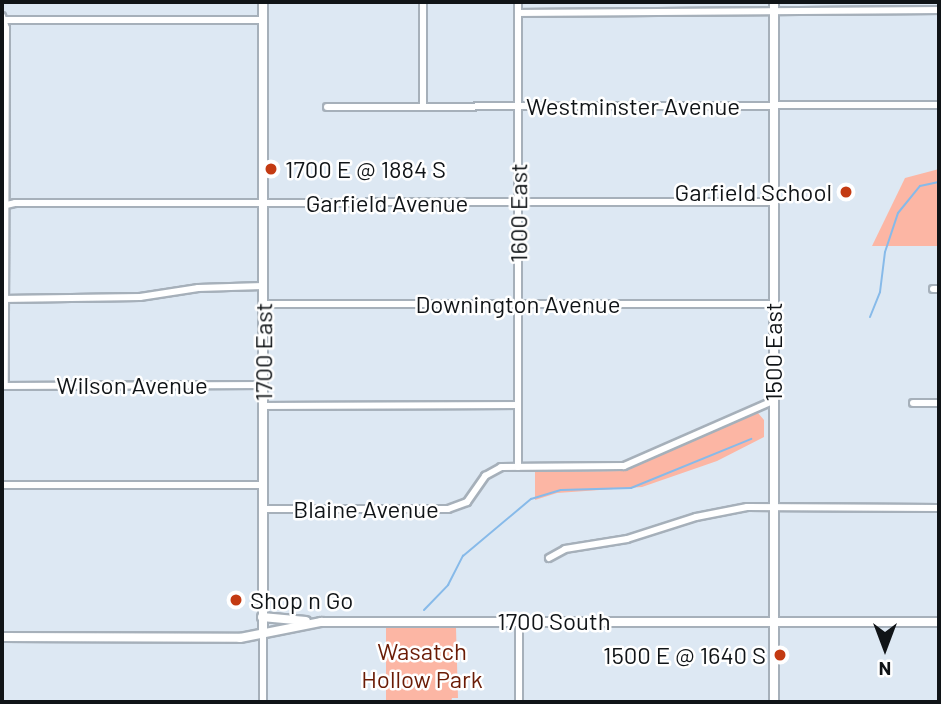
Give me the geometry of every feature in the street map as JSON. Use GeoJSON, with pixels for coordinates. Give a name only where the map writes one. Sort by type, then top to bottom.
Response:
{"type":"FeatureCollection","features":[{"type":"Feature","properties":{"kind":"street","name":"1700 East"},"geometry":{"type":"LineString","coordinates":[[263,2],[263,702]]}},
{"type":"Feature","properties":{"kind":"street"},"geometry":{"type":"LineString","coordinates":[[423,2],[423,106]]}},
{"type":"Feature","properties":{"kind":"street","name":"1600 East"},"geometry":{"type":"LineString","coordinates":[[518,2],[518,467]]}},
{"type":"Feature","properties":{"kind":"street"},"geometry":{"type":"LineString","coordinates":[[518,13],[774,7],[939,10]]}},
{"type":"Feature","properties":{"kind":"street","name":"1500 East"},"geometry":{"type":"LineString","coordinates":[[774,7],[774,702]]}},
{"type":"Feature","properties":{"kind":"street"},"geometry":{"type":"LineString","coordinates":[[3,386],[6,28],[2,18],[263,20]]}},
{"type":"Feature","properties":{"kind":"street","name":"Westminster Avenue"},"geometry":{"type":"LineString","coordinates":[[327,107],[939,104]]}},
{"type":"Feature","properties":{"kind":"street","name":"Garfield Avenue"},"geometry":{"type":"LineString","coordinates":[[3,206],[774,202]]}},
{"type":"Feature","properties":{"kind":"street"},"geometry":{"type":"LineString","coordinates":[[3,299],[140,297],[198,288],[263,286]]}},
{"type":"Feature","properties":{"kind":"street","name":"Downington Avenue"},"geometry":{"type":"LineString","coordinates":[[263,304],[773,304]]}},
{"type":"Feature","properties":{"kind":"street","name":"Wilson Avenue"},"geometry":{"type":"LineString","coordinates":[[3,386],[263,385]]}},
{"type":"Feature","properties":{"kind":"street","name":"Blaine Avenue"},"geometry":{"type":"LineString","coordinates":[[263,509],[448,509],[467,502],[491,471],[518,467],[624,466],[773,401]]}},
{"type":"Feature","properties":{"kind":"street"},"geometry":{"type":"LineString","coordinates":[[912,403],[939,403]]}},
{"type":"Feature","properties":{"kind":"street"},"geometry":{"type":"LineString","coordinates":[[263,407],[518,405]]}},
{"type":"Feature","properties":{"kind":"street","name":"Blaine Avenue"},"geometry":{"type":"LineString","coordinates":[[2,485],[263,485]]}},
{"type":"Feature","properties":{"kind":"street"},"geometry":{"type":"LineString","coordinates":[[550,558],[565,549],[627,539],[713,513],[758,506],[939,509]]}},
{"type":"Feature","properties":{"kind":"street"},"geometry":{"type":"LineString","coordinates":[[262,617],[312,623]]}},
{"type":"Feature","properties":{"kind":"street"},"geometry":{"type":"LineString","coordinates":[[519,621],[519,702]]}},
{"type":"Feature","properties":{"kind":"street","name":"1700 South"},"geometry":{"type":"LineString","coordinates":[[2,637],[240,638],[312,623],[939,622]]}},
{"type":"Feature","properties":{"kind":"green space"},"geometry":{"type":"Polygon","coordinates":[[[939,169],[939,246],[872,246],[905,178],[939,169]]]}},
{"type":"Feature","properties":{"kind":"green space"},"geometry":{"type":"Polygon","coordinates":[[[758,413],[764,420],[764,437],[717,461],[642,487],[557,493],[535,500],[535,472],[623,471],[758,413]]]}},
{"type":"Feature","properties":{"kind":"green space","name":"Wasatch Hollow Park"},"geometry":{"type":"Polygon","coordinates":[[[386,628],[456,628],[458,698],[452,698],[451,702],[386,702],[386,628]]]}},
{"type":"Feature","properties":{"kind":"waterway"},"geometry":{"type":"LineString","coordinates":[[870,317],[880,292],[885,252],[898,213],[920,186],[939,182]]}},
{"type":"Feature","properties":{"kind":"waterway"},"geometry":{"type":"LineString","coordinates":[[424,610],[448,585],[463,556],[531,499],[561,490],[631,488],[751,439]]}},
{"type":"Feature","properties":{"kind":"place","name":"1700 E @ 1884 S"},"geometry":{"type":"Point","coordinates":[271,169]}},
{"type":"Feature","properties":{"kind":"place","name":"Garfield School"},"geometry":{"type":"Point","coordinates":[846,192]}},
{"type":"Feature","properties":{"kind":"place","name":"Shop n Go"},"geometry":{"type":"Point","coordinates":[236,600]}},
{"type":"Feature","properties":{"kind":"place","name":"1500 E @ 1640 S"},"geometry":{"type":"Point","coordinates":[780,655]}}]}
